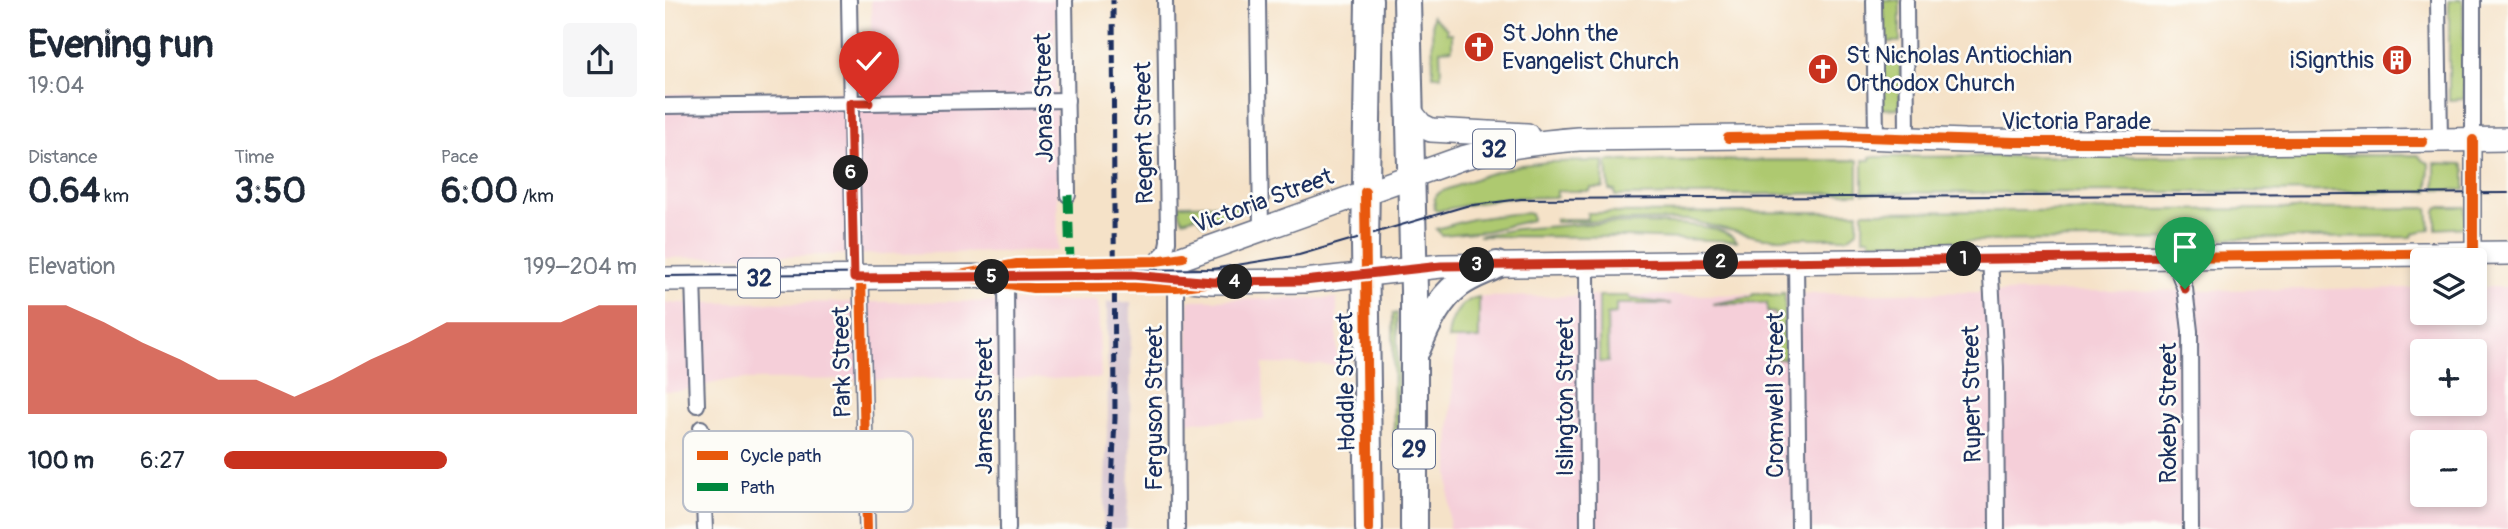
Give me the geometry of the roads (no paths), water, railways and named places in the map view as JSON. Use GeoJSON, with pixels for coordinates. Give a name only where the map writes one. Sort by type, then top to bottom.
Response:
{"type":"FeatureCollection","features":[{"type":"Feature","properties":{"kind":"highway","name":"Hoddle Street"},"geometry":{"type":"LineString","coordinates":[[1369,0],[1365,275],[1369,529]]}},
{"type":"Feature","properties":{"kind":"highway","name":"29"},"geometry":{"type":"LineString","coordinates":[[1407,0],[1412,176],[1414,529]]}},
{"type":"Feature","properties":{"kind":"highway"},"geometry":{"type":"LineString","coordinates":[[1413,368],[1426,330],[1447,296],[1464,281],[1497,265]]}},
{"type":"Feature","properties":{"kind":"main road"},"geometry":{"type":"LineString","coordinates":[[1409,110],[1421,125],[1431,130],[1483,131],[1579,139]]}},
{"type":"Feature","properties":{"kind":"main road","name":"Victoria Parade"},"geometry":{"type":"LineString","coordinates":[[1412,176],[1486,151],[1579,139],[1876,137],[2041,142],[2508,139]]}},
{"type":"Feature","properties":{"kind":"main road","name":"Victoria Street"},"geometry":{"type":"LineString","coordinates":[[1132,275],[1412,176]]}},
{"type":"Feature","properties":{"kind":"main road","name":"32"},"geometry":{"type":"LineString","coordinates":[[2487,253],[2508,253]]}},
{"type":"Feature","properties":{"kind":"main road","name":"32"},"geometry":{"type":"LineString","coordinates":[[1413,268],[2410,254]]}},
{"type":"Feature","properties":{"kind":"main road","name":"32"},"geometry":{"type":"LineString","coordinates":[[959,277],[1021,263],[1156,261],[1183,257]]}},
{"type":"Feature","properties":{"kind":"main road","name":"Victoria Street"},"geometry":{"type":"LineString","coordinates":[[665,279],[1132,275],[1213,282],[1320,281],[1413,268]]}},
{"type":"Feature","properties":{"kind":"main road","name":"32"},"geometry":{"type":"LineString","coordinates":[[959,277],[1033,288],[1176,287],[1213,282]]}},
{"type":"Feature","properties":{"kind":"street","name":"Park Street"},"geometry":{"type":"LineString","coordinates":[[849,0],[850,103],[863,431]]}},
{"type":"Feature","properties":{"kind":"street","name":"Jonas Street"},"geometry":{"type":"LineString","coordinates":[[1065,0],[1068,195]]}},
{"type":"Feature","properties":{"kind":"street","name":"Regent Street"},"geometry":{"type":"LineString","coordinates":[[1156,261],[1166,250],[1168,241],[1165,0]]}},
{"type":"Feature","properties":{"kind":"street"},"geometry":{"type":"LineString","coordinates":[[1258,0],[1261,231]]}},
{"type":"Feature","properties":{"kind":"street"},"geometry":{"type":"LineString","coordinates":[[1874,0],[1876,137]]}},
{"type":"Feature","properties":{"kind":"street"},"geometry":{"type":"LineString","coordinates":[[1906,0],[1907,138]]}},
{"type":"Feature","properties":{"kind":"street"},"geometry":{"type":"LineString","coordinates":[[2438,0],[2440,141]]}},
{"type":"Feature","properties":{"kind":"street"},"geometry":{"type":"LineString","coordinates":[[2473,0],[2473,248]]}},
{"type":"Feature","properties":{"kind":"street"},"geometry":{"type":"LineString","coordinates":[[665,106],[1067,100]]}},
{"type":"Feature","properties":{"kind":"street","name":"Rokeby Street"},"geometry":{"type":"LineString","coordinates":[[2173,257],[2185,289],[2190,322],[2191,529]]}},
{"type":"Feature","properties":{"kind":"street","name":"Rupert Street"},"geometry":{"type":"LineString","coordinates":[[1990,259],[1996,367],[1997,529]]}},
{"type":"Feature","properties":{"kind":"street","name":"Cromwell Street"},"geometry":{"type":"LineString","coordinates":[[1796,261],[1799,529]]}},
{"type":"Feature","properties":{"kind":"street","name":"Islington Street"},"geometry":{"type":"LineString","coordinates":[[1587,265],[1588,529]]}},
{"type":"Feature","properties":{"kind":"street"},"geometry":{"type":"LineString","coordinates":[[693,278],[697,405]]}},
{"type":"Feature","properties":{"kind":"street","name":"James Street"},"geometry":{"type":"LineString","coordinates":[[1006,283],[1007,529]]}},
{"type":"Feature","properties":{"kind":"street","name":"Ferguson Street"},"geometry":{"type":"LineString","coordinates":[[1176,287],[1177,529]]}},
{"type":"Feature","properties":{"kind":"tram line"},"geometry":{"type":"LineString","coordinates":[[665,276],[1212,269],[1299,255],[1466,206],[1521,199],[2508,193]]}},
{"type":"Feature","properties":{"kind":"railway"},"geometry":{"type":"LineString","coordinates":[[1110,529],[1115,418],[1113,0]]}},
{"type":"Feature","properties":{"kind":"place","name":"St John the Evangelist Church"},"geometry":{"type":"Point","coordinates":[1479,47]}},
{"type":"Feature","properties":{"kind":"place","name":"iSignthis"},"geometry":{"type":"Point","coordinates":[2397,60]}},
{"type":"Feature","properties":{"kind":"place","name":"St Nicholas Antiochian Orthodox Church"},"geometry":{"type":"Point","coordinates":[1823,69]}}]}
